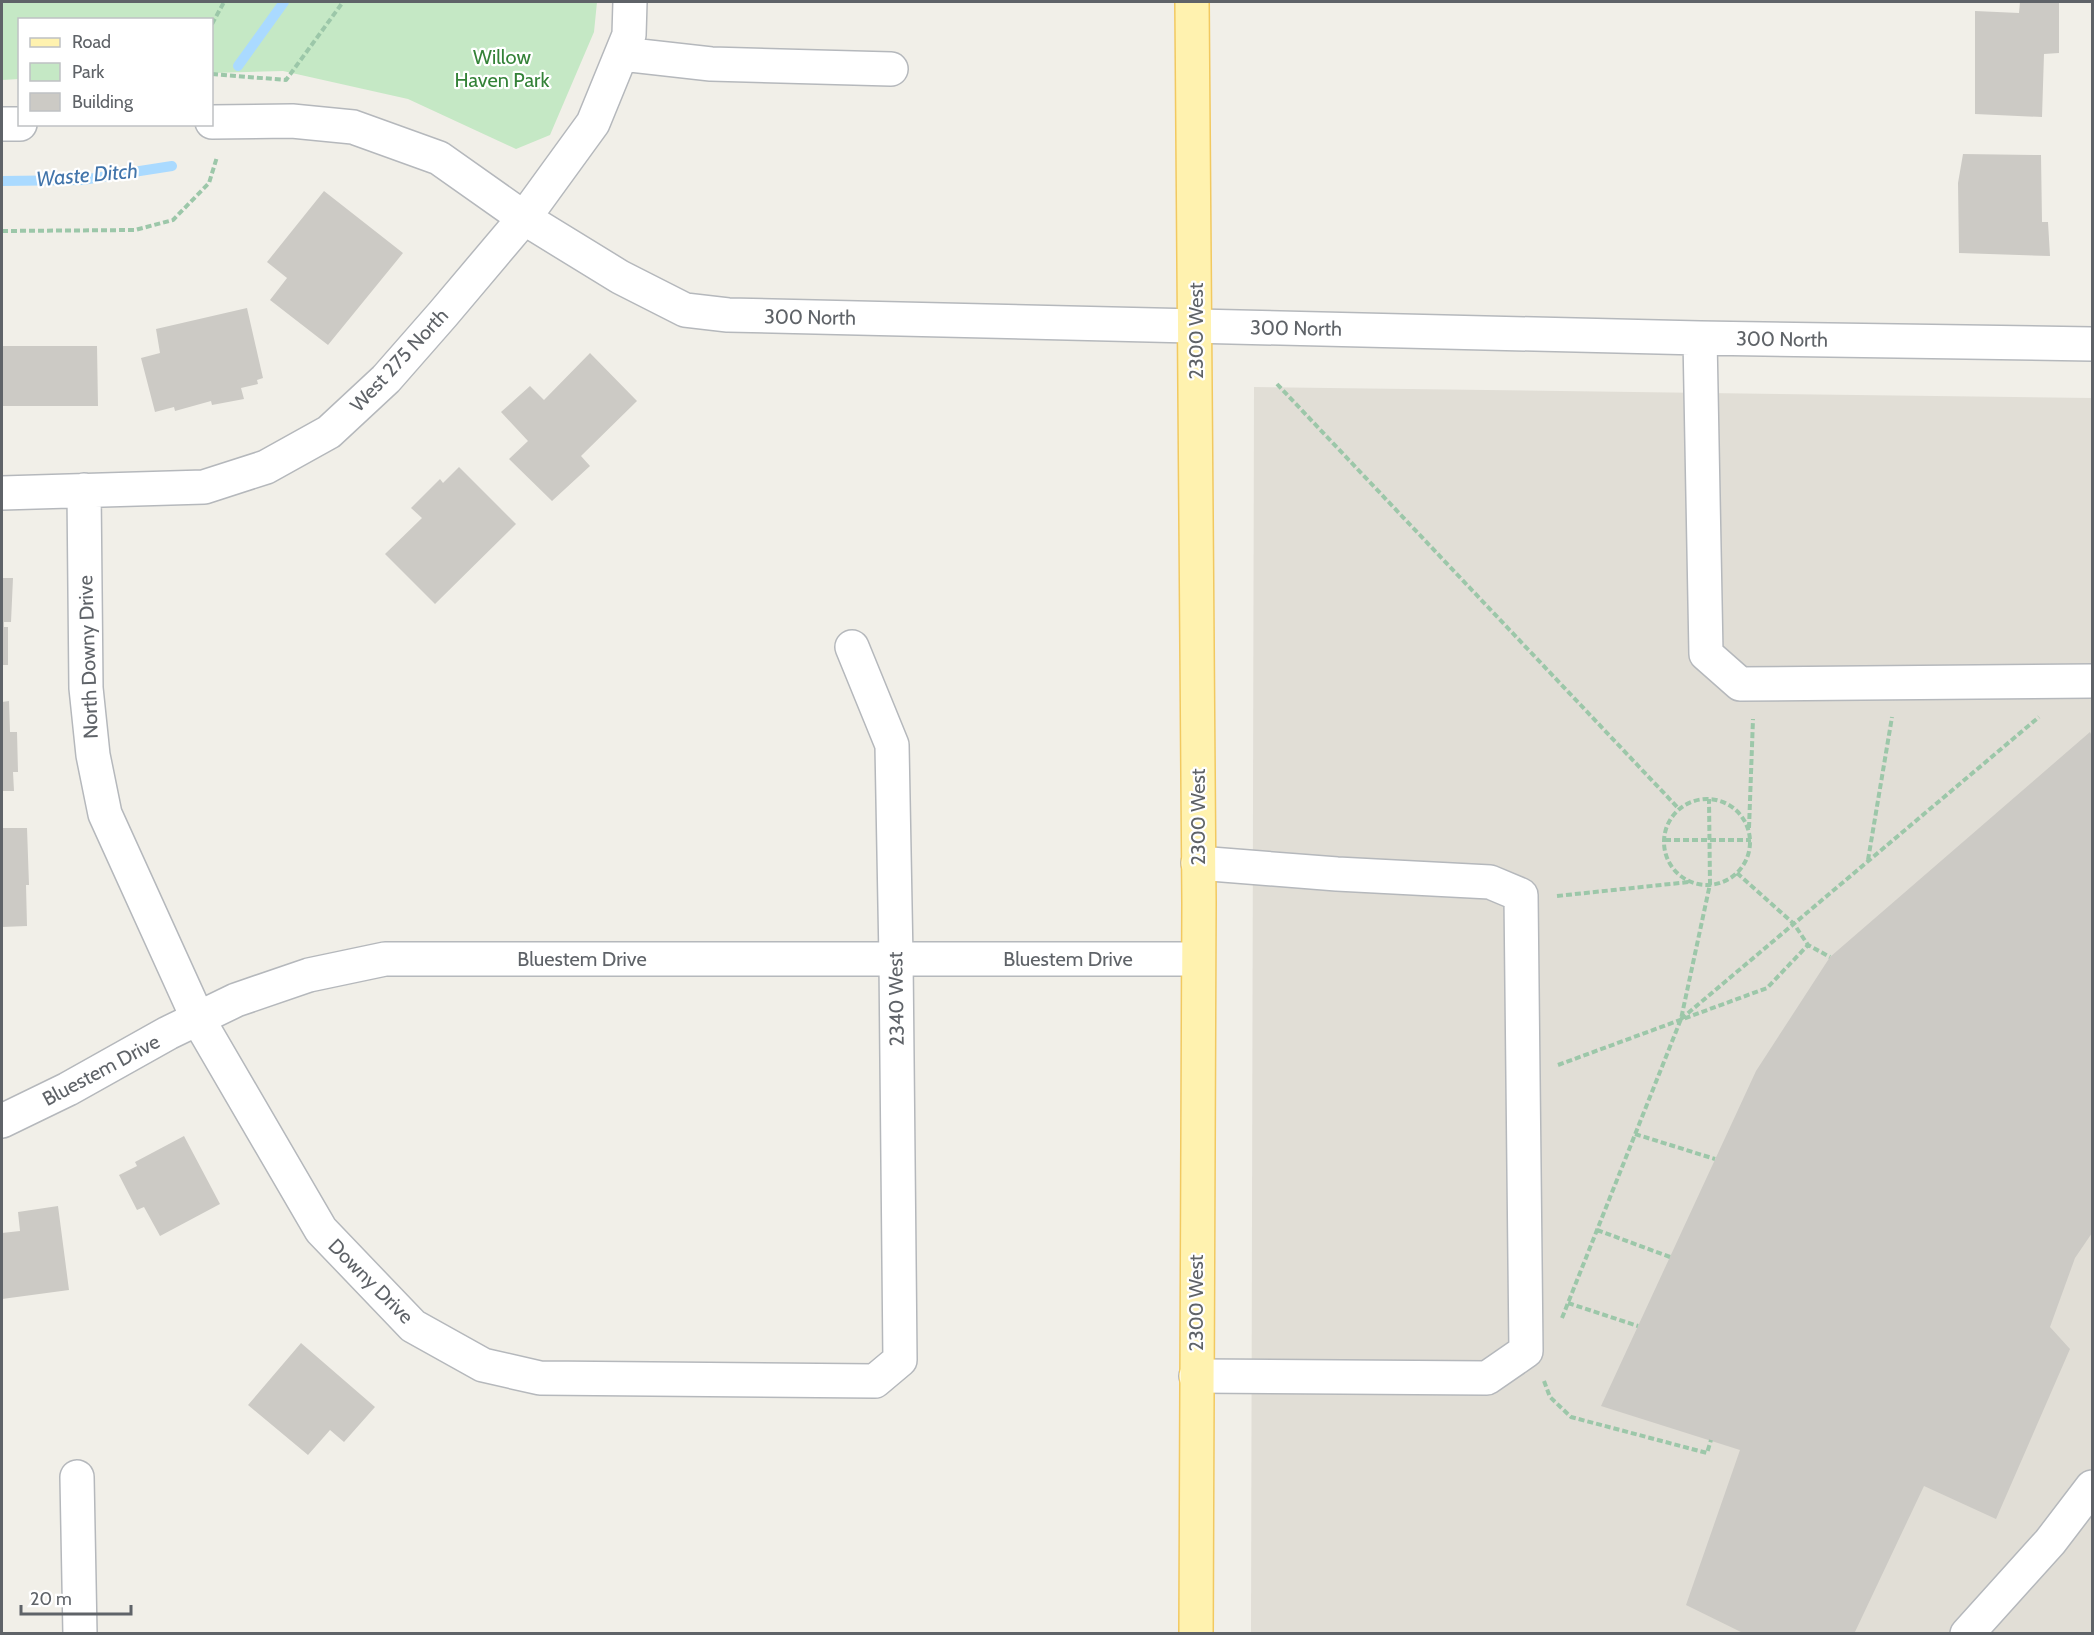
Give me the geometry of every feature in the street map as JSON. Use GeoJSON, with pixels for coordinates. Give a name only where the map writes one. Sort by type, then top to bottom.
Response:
{"type":"FeatureCollection","features":[{"type":"Feature","properties":{"kind":"main road","name":"2300 West"},"geometry":{"type":"LineString","coordinates":[[1192,2],[1198,863],[1196,1634]]}},
{"type":"Feature","properties":{"kind":"street","name":"West 275 North"},"geometry":{"type":"LineString","coordinates":[[2,493],[204,487],[266,467],[329,432],[386,379],[524,218],[593,123],[628,35],[630,2]]}},
{"type":"Feature","properties":{"kind":"street"},"geometry":{"type":"LineString","coordinates":[[622,54],[711,64],[891,69]]}},
{"type":"Feature","properties":{"kind":"street","name":"300 North"},"geometry":{"type":"LineString","coordinates":[[215,138],[292,121],[353,127],[439,158],[524,218],[620,277],[685,310],[728,315],[1700,338],[2092,344]]}},
{"type":"Feature","properties":{"kind":"street"},"geometry":{"type":"LineString","coordinates":[[2,124],[18,124]]}},
{"type":"Feature","properties":{"kind":"street"},"geometry":{"type":"LineString","coordinates":[[1700,338],[1706,654],[1740,684],[2092,681]]}},
{"type":"Feature","properties":{"kind":"street","name":"North Downy Drive"},"geometry":{"type":"LineString","coordinates":[[84,490],[86,688],[93,755],[105,814],[198,1019]]}},
{"type":"Feature","properties":{"kind":"street","name":"2340 West"},"geometry":{"type":"LineString","coordinates":[[852,647],[891,745],[896,959],[900,1360]]}},
{"type":"Feature","properties":{"kind":"street"},"geometry":{"type":"LineString","coordinates":[[1196,1376],[1487,1378],[1527,1351],[1521,895],[1490,882],[1337,874],[1198,863]]}},
{"type":"Feature","properties":{"kind":"street","name":"Bluestem Drive"},"geometry":{"type":"LineString","coordinates":[[2,1121],[68,1089],[236,1000],[309,975],[385,959],[1198,959]]}},
{"type":"Feature","properties":{"kind":"street","name":"Downy Drive"},"geometry":{"type":"LineString","coordinates":[[198,1019],[321,1230],[413,1326],[483,1365],[540,1378],[875,1381],[900,1360]]}},
{"type":"Feature","properties":{"kind":"street"},"geometry":{"type":"LineString","coordinates":[[76,1477],[80,1634]]}},
{"type":"Feature","properties":{"kind":"street"},"geometry":{"type":"LineString","coordinates":[[1968,1634],[2050,1542],[2092,1487]]}},
{"type":"Feature","properties":{"kind":"path"},"geometry":{"type":"LineString","coordinates":[[213,22],[224,2]]}},
{"type":"Feature","properties":{"kind":"path"},"geometry":{"type":"LineString","coordinates":[[213,74],[286,80],[343,2]]}},
{"type":"Feature","properties":{"kind":"path"},"geometry":{"type":"LineString","coordinates":[[2,231],[135,230],[172,220],[209,183],[215,138]]}},
{"type":"Feature","properties":{"kind":"path"},"geometry":{"type":"LineString","coordinates":[[1277,384],[1679,809]]}},
{"type":"Feature","properties":{"kind":"path"},"geometry":{"type":"LineString","coordinates":[[1749,831],[1744,818],[1722,801],[1709,798],[1695,800],[1679,809],[1666,830],[1668,859],[1675,871],[1687,880],[1701,885],[1730,879],[1741,870],[1748,857],[1750,840],[1753,712]]}},
{"type":"Feature","properties":{"kind":"path"},"geometry":{"type":"LineString","coordinates":[[1681,1019],[2043,713]]}},
{"type":"Feature","properties":{"kind":"path"},"geometry":{"type":"LineString","coordinates":[[1867,862],[1892,715]]}},
{"type":"Feature","properties":{"kind":"path"},"geometry":{"type":"LineString","coordinates":[[1561,1323],[1681,1019],[1710,884],[1709,798]]}},
{"type":"Feature","properties":{"kind":"path"},"geometry":{"type":"LineString","coordinates":[[1665,840],[1750,840]]}},
{"type":"Feature","properties":{"kind":"path"},"geometry":{"type":"LineString","coordinates":[[1737,873],[1794,924],[1808,945],[1830,957]]}},
{"type":"Feature","properties":{"kind":"path"},"geometry":{"type":"LineString","coordinates":[[1553,896],[1693,882]]}},
{"type":"Feature","properties":{"kind":"path"},"geometry":{"type":"LineString","coordinates":[[1555,1066],[1767,988],[1808,945]]}},
{"type":"Feature","properties":{"kind":"path"},"geometry":{"type":"LineString","coordinates":[[1635,1134],[1715,1159]]}},
{"type":"Feature","properties":{"kind":"path"},"geometry":{"type":"LineString","coordinates":[[1598,1230],[1670,1257]]}},
{"type":"Feature","properties":{"kind":"path"},"geometry":{"type":"LineString","coordinates":[[1568,1303],[1638,1326]]}},
{"type":"Feature","properties":{"kind":"path"},"geometry":{"type":"LineString","coordinates":[[1543,1378],[1550,1397],[1571,1417],[1707,1453],[1711,1440]]}},
{"type":"Feature","properties":{"kind":"shaded area"},"geometry":{"type":"Polygon","coordinates":[[[1254,387],[2092,398],[2092,1633],[1251,1634],[1254,387]]]}},
{"type":"Feature","properties":{"kind":"green space","name":"Willow Haven Park"},"geometry":{"type":"Polygon","coordinates":[[[2,2],[597,2],[594,32],[550,135],[516,149],[408,99],[283,71],[213,73],[213,18],[18,18],[18,79],[2,80],[2,2]]]}},
{"type":"Feature","properties":{"kind":"building"},"geometry":{"type":"Polygon","coordinates":[[[2020,2],[2059,2],[2059,53],[2044,54],[2042,117],[1975,114],[1975,11],[2019,13],[2020,2]]]}},
{"type":"Feature","properties":{"kind":"building"},"geometry":{"type":"Polygon","coordinates":[[[1963,154],[2041,155],[2042,222],[2048,222],[2050,256],[1959,253],[1958,183],[1963,154]]]}},
{"type":"Feature","properties":{"kind":"building"},"geometry":{"type":"Polygon","coordinates":[[[324,191],[403,253],[328,345],[270,300],[287,278],[267,262],[324,191]]]}},
{"type":"Feature","properties":{"kind":"building"},"geometry":{"type":"Polygon","coordinates":[[[247,308],[263,378],[257,380],[258,384],[241,388],[244,399],[212,405],[211,401],[175,411],[174,407],[155,412],[141,358],[160,353],[156,329],[247,308]]]}},
{"type":"Feature","properties":{"kind":"building"},"geometry":{"type":"Polygon","coordinates":[[[2,346],[97,346],[98,406],[2,406],[2,346]]]}},
{"type":"Feature","properties":{"kind":"building"},"geometry":{"type":"Polygon","coordinates":[[[590,353],[637,401],[581,456],[590,466],[552,501],[509,459],[528,441],[501,412],[530,386],[544,400],[590,353]]]}},
{"type":"Feature","properties":{"kind":"building"},"geometry":{"type":"Polygon","coordinates":[[[459,467],[516,524],[435,604],[385,554],[422,518],[411,508],[440,479],[443,483],[459,467]]]}},
{"type":"Feature","properties":{"kind":"building"},"geometry":{"type":"Polygon","coordinates":[[[2,578],[13,578],[11,622],[4,622],[4,627],[8,627],[8,665],[2,665],[2,578]]]}},
{"type":"Feature","properties":{"kind":"building"},"geometry":{"type":"Polygon","coordinates":[[[9,701],[10,732],[17,732],[18,772],[13,772],[14,791],[2,791],[2,702],[9,701]]]}},
{"type":"Feature","properties":{"kind":"building"},"geometry":{"type":"Polygon","coordinates":[[[2090,732],[2092,736],[2092,1233],[2075,1258],[2050,1327],[2070,1349],[1996,1519],[1924,1486],[1854,1634],[1745,1634],[1686,1605],[1740,1450],[1601,1406],[1756,1071],[1830,957],[2090,732]]]}},
{"type":"Feature","properties":{"kind":"building"},"geometry":{"type":"Polygon","coordinates":[[[2,828],[27,828],[29,885],[26,885],[27,926],[2,927],[2,828]]]}},
{"type":"Feature","properties":{"kind":"building"},"geometry":{"type":"Polygon","coordinates":[[[184,1136],[220,1204],[160,1236],[144,1207],[137,1210],[119,1175],[137,1166],[135,1162],[184,1136]]]}},
{"type":"Feature","properties":{"kind":"building"},"geometry":{"type":"Polygon","coordinates":[[[58,1206],[69,1290],[2,1299],[2,1233],[20,1231],[18,1212],[58,1206]]]}},
{"type":"Feature","properties":{"kind":"building"},"geometry":{"type":"Polygon","coordinates":[[[301,1343],[375,1407],[344,1442],[330,1430],[308,1455],[248,1405],[301,1343]]]}},
{"type":"Feature","properties":{"kind":"waterway","name":"Waste Ditch"},"geometry":{"type":"LineString","coordinates":[[238,66],[284,2]]}},
{"type":"Feature","properties":{"kind":"waterway","name":"Waste Ditch"},"geometry":{"type":"LineString","coordinates":[[2,181],[82,180],[172,166]]}}]}
